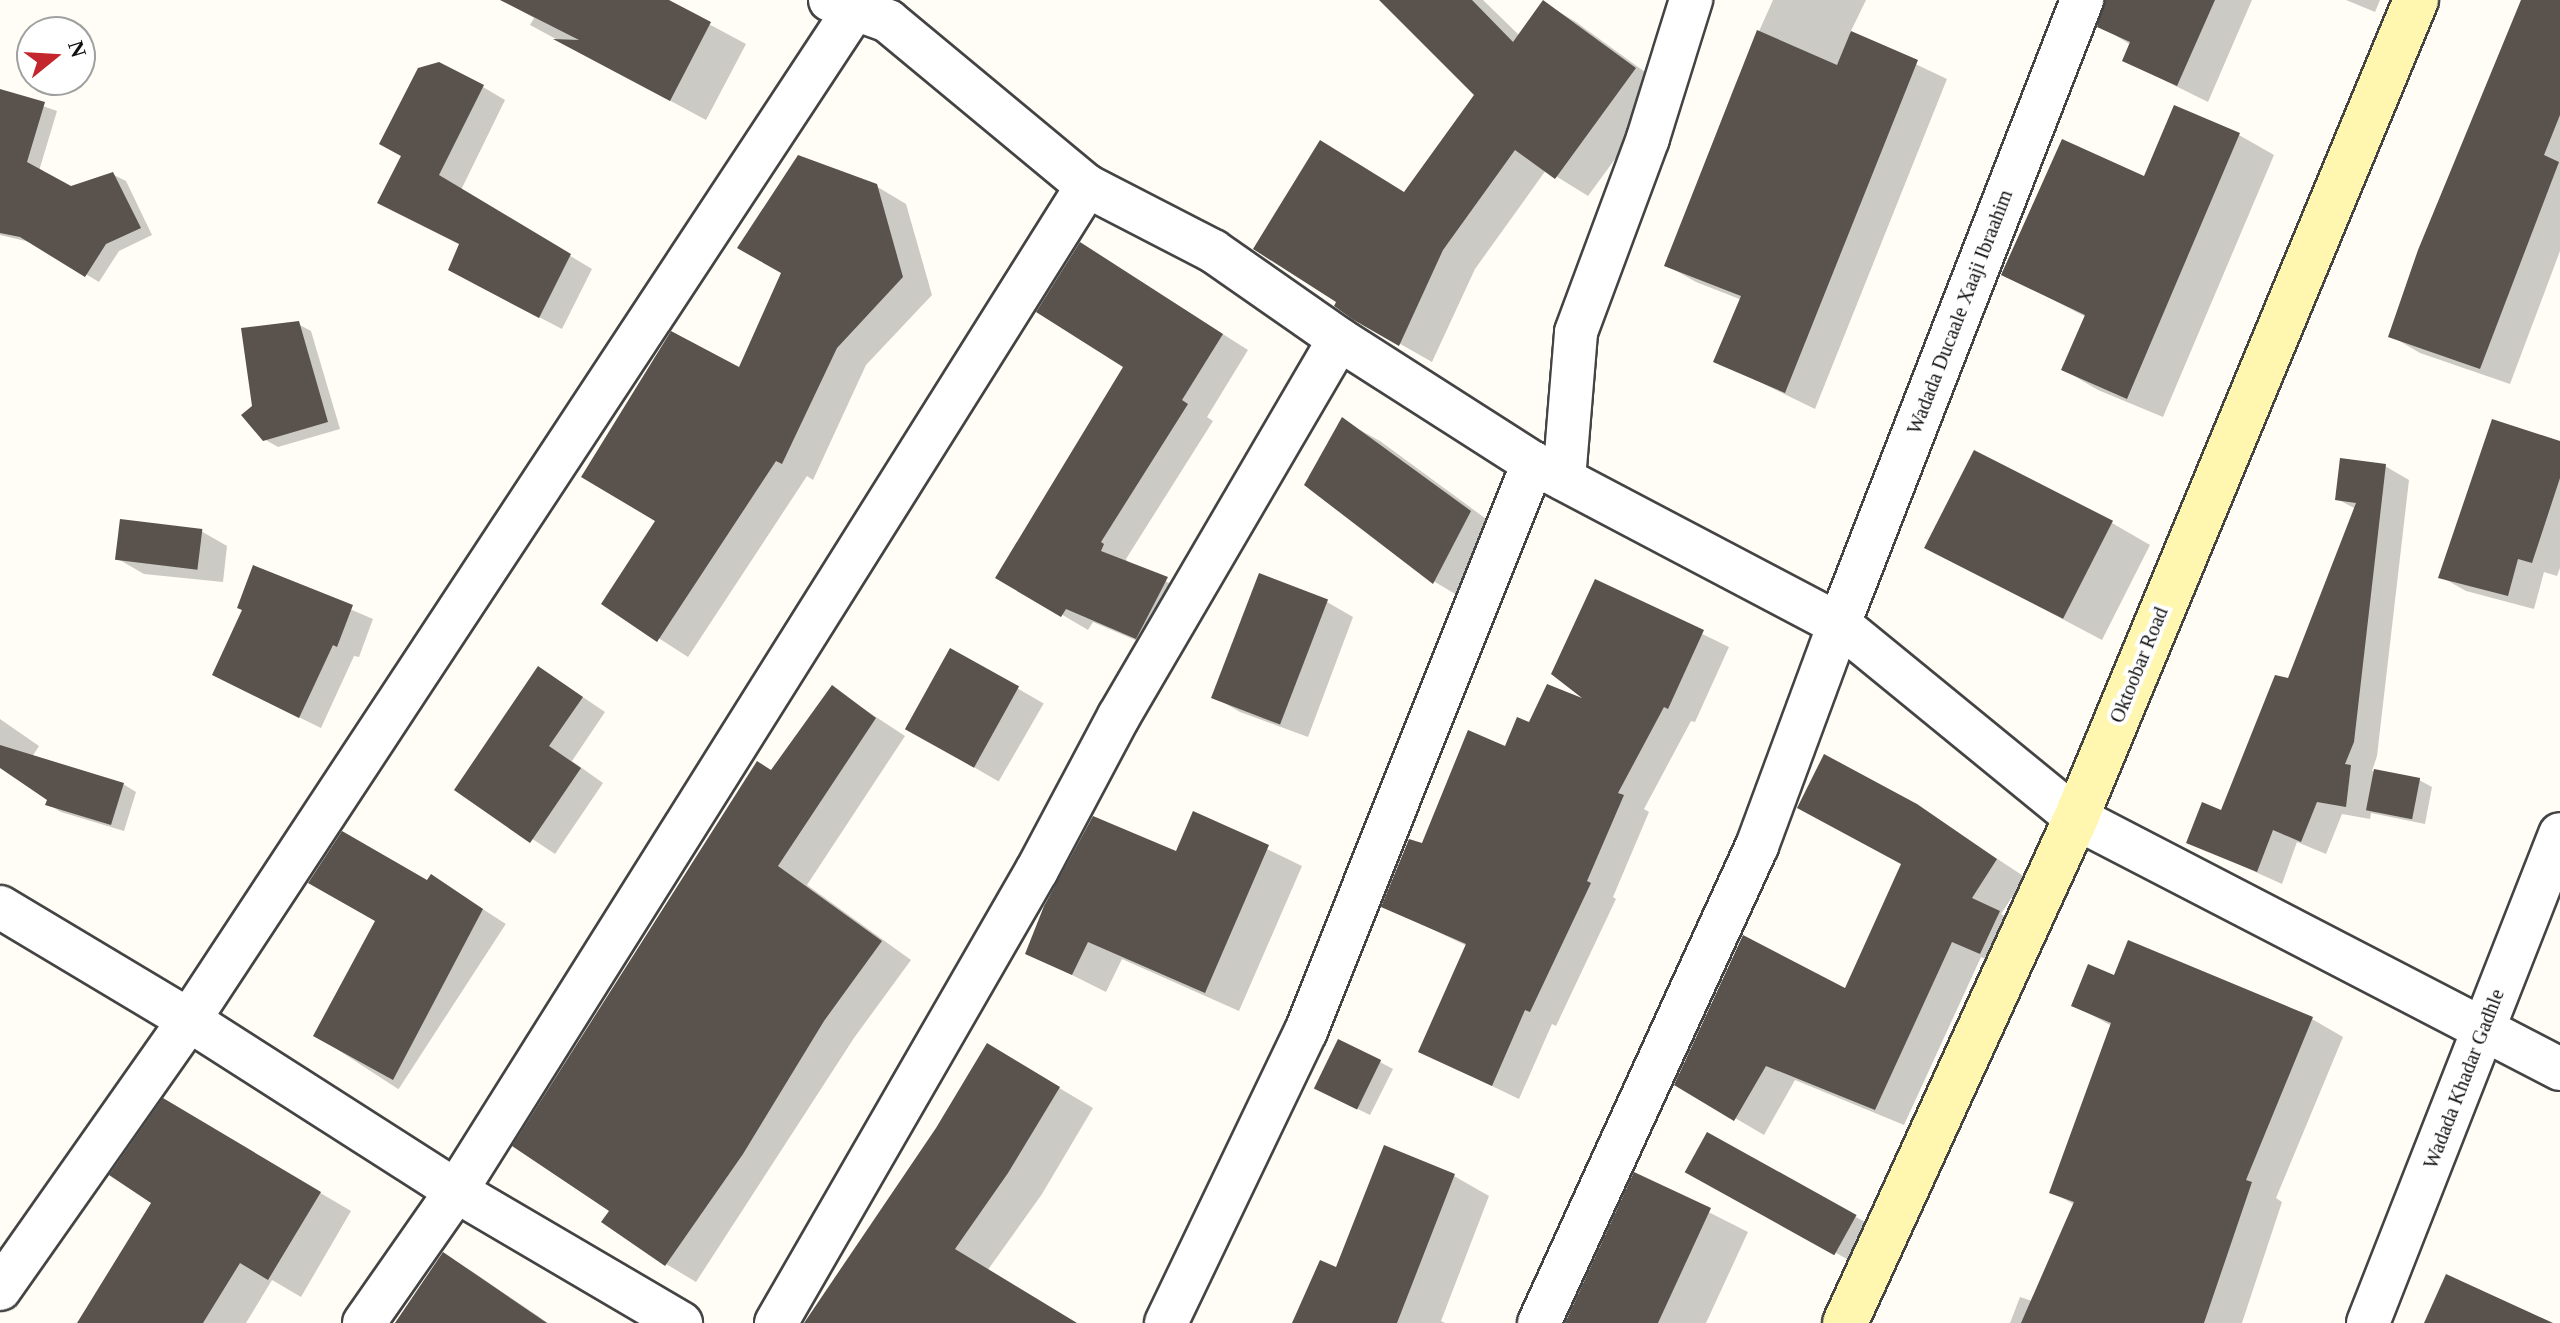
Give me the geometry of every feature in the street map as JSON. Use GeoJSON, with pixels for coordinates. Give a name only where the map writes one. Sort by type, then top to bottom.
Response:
{"type":"FeatureCollection","features":[{"type":"Feature","properties":{"kind":"street"},"geometry":{"type":"LineString","coordinates":[[1166,1323],[1306,1031],[1549,471],[1576,332],[1648,138],[1691,0]]}},
{"type":"Feature","properties":{"kind":"street","name":"Wadada Ducaale Xaaji Ibraahim"},"geometry":{"type":"LineString","coordinates":[[1539,1323],[1757,846],[1839,624],[2082,0]]}},
{"type":"Feature","properties":{"kind":"street","name":"Oktoobar Road"},"geometry":{"type":"LineString","coordinates":[[1845,1323],[2076,818],[2416,0]]}},
{"type":"Feature","properties":{"kind":"street"},"geometry":{"type":"LineString","coordinates":[[0,1289],[189,1020],[866,8],[1087,186],[1213,251],[1339,339],[1549,471],[1839,624],[2076,818],[2560,1069]]}},
{"type":"Feature","properties":{"kind":"street"},"geometry":{"type":"LineString","coordinates":[[364,1323],[456,1191],[1087,186]]}},
{"type":"Feature","properties":{"kind":"street"},"geometry":{"type":"LineString","coordinates":[[776,1323],[1030,884],[1119,716],[1339,339]]}},
{"type":"Feature","properties":{"kind":"street","name":"Wadada Khadar Gadhle"},"geometry":{"type":"LineString","coordinates":[[2368,1323],[2560,834]]}},
{"type":"Feature","properties":{"kind":"street"},"geometry":{"type":"LineString","coordinates":[[0,907],[189,1020],[456,1191],[681,1323]]}},
{"type":"Feature","properties":{"kind":"building"},"geometry":{"type":"Polygon","coordinates":[[[500,0],[669,0],[711,22],[670,101],[553,39],[579,40],[500,0]]]}},
{"type":"Feature","properties":{"kind":"building"},"geometry":{"type":"Polygon","coordinates":[[[1379,0],[1472,0],[1513,42],[1543,0],[1636,68],[1555,179],[1515,150],[1443,250],[1399,346],[1352,319],[1334,306],[1336,302],[1253,249],[1320,140],[1404,192],[1474,95],[1379,0]]]}},
{"type":"Feature","properties":{"kind":"building"},"geometry":{"type":"Polygon","coordinates":[[[2105,0],[2215,0],[2177,86],[2122,61],[2130,42],[2097,27],[2105,0]]]}},
{"type":"Feature","properties":{"kind":"building"},"geometry":{"type":"Polygon","coordinates":[[[2521,0],[2560,0],[2560,115],[2544,155],[2559,162],[2480,369],[2388,337],[2418,250],[2521,0]]]}},
{"type":"Feature","properties":{"kind":"building"},"geometry":{"type":"Polygon","coordinates":[[[1757,30],[1837,65],[1851,31],[1918,60],[1785,393],[1713,362],[1741,296],[1664,266],[1757,30]]]}},
{"type":"Feature","properties":{"kind":"building"},"geometry":{"type":"Polygon","coordinates":[[[439,62],[484,85],[439,175],[571,254],[539,318],[448,270],[459,244],[377,203],[401,156],[379,144],[418,68],[439,62]]]}},
{"type":"Feature","properties":{"kind":"building"},"geometry":{"type":"Polygon","coordinates":[[[0,89],[45,102],[27,162],[71,186],[113,172],[141,228],[106,244],[85,277],[20,237],[0,233],[0,89]]]}},
{"type":"Feature","properties":{"kind":"building"},"geometry":{"type":"Polygon","coordinates":[[[2174,105],[2240,133],[2127,399],[2061,370],[2085,315],[2001,275],[2062,139],[2144,176],[2174,105]]]}},
{"type":"Feature","properties":{"kind":"building"},"geometry":{"type":"Polygon","coordinates":[[[798,155],[877,184],[903,277],[837,348],[782,464],[776,461],[657,642],[601,604],[655,521],[581,477],[671,331],[739,367],[781,273],[737,248],[798,155]]]}},
{"type":"Feature","properties":{"kind":"building"},"geometry":{"type":"Polygon","coordinates":[[[1080,242],[1223,334],[1182,400],[1188,404],[1101,542],[1104,544],[1101,551],[1168,577],[1136,639],[1066,609],[1061,617],[995,578],[1123,367],[1036,312],[1080,242]]]}},
{"type":"Feature","properties":{"kind":"building"},"geometry":{"type":"Polygon","coordinates":[[[299,321],[328,422],[263,441],[241,415],[252,406],[241,328],[299,321]]]}},
{"type":"Feature","properties":{"kind":"building"},"geometry":{"type":"Polygon","coordinates":[[[1342,417],[1471,511],[1433,584],[1304,485],[1342,417]]]}},
{"type":"Feature","properties":{"kind":"building"},"geometry":{"type":"Polygon","coordinates":[[[2492,419],[2560,441],[2560,478],[2532,563],[2518,559],[2508,596],[2438,578],[2492,419]]]}},
{"type":"Feature","properties":{"kind":"building"},"geometry":{"type":"Polygon","coordinates":[[[1974,450],[2113,521],[2063,619],[1924,548],[1974,450]]]}},
{"type":"Feature","properties":{"kind":"building"},"geometry":{"type":"Polygon","coordinates":[[[2340,458],[2386,464],[2354,742],[2345,764],[2351,765],[2346,807],[2317,802],[2301,842],[2273,830],[2257,872],[2186,843],[2202,802],[2221,810],[2275,675],[2288,678],[2356,503],[2335,500],[2340,458]]]}},
{"type":"Feature","properties":{"kind":"building"},"geometry":{"type":"Polygon","coordinates":[[[120,519],[202,529],[197,570],[115,560],[120,519]]]}},
{"type":"Feature","properties":{"kind":"building"},"geometry":{"type":"Polygon","coordinates":[[[253,565],[353,605],[337,647],[333,645],[299,718],[212,675],[242,610],[237,608],[253,565]]]}},
{"type":"Feature","properties":{"kind":"building"},"geometry":{"type":"Polygon","coordinates":[[[1259,573],[1328,600],[1280,725],[1211,698],[1259,573]]]}},
{"type":"Feature","properties":{"kind":"building"},"geometry":{"type":"Polygon","coordinates":[[[1595,579],[1704,630],[1668,709],[1664,707],[1618,793],[1624,795],[1587,881],[1591,883],[1530,1012],[1525,1010],[1492,1086],[1418,1052],[1466,944],[1381,907],[1409,839],[1422,843],[1468,730],[1505,746],[1517,717],[1529,722],[1547,684],[1582,698],[1551,674],[1595,579]]]}},
{"type":"Feature","properties":{"kind":"building"},"geometry":{"type":"Polygon","coordinates":[[[950,648],[1019,686],[974,768],[905,729],[950,648]]]}},
{"type":"Feature","properties":{"kind":"building"},"geometry":{"type":"Polygon","coordinates":[[[538,666],[583,697],[549,746],[581,768],[530,843],[454,790],[538,666]]]}},
{"type":"Feature","properties":{"kind":"building"},"geometry":{"type":"Polygon","coordinates":[[[832,685],[876,718],[778,866],[882,941],[824,1021],[743,1154],[665,1266],[601,1222],[609,1211],[512,1146],[757,761],[771,770],[832,685]]]}},
{"type":"Feature","properties":{"kind":"building"},"geometry":{"type":"Polygon","coordinates":[[[0,745],[124,783],[111,825],[45,805],[47,800],[0,768],[0,745]]]}},
{"type":"Feature","properties":{"kind":"building"},"geometry":{"type":"Polygon","coordinates":[[[1824,754],[1917,804],[1997,859],[1972,898],[2000,911],[1980,954],[1952,942],[1875,1110],[1766,1066],[1734,1121],[1674,1085],[1743,935],[1845,988],[1901,864],[1797,808],[1824,754]]]}},
{"type":"Feature","properties":{"kind":"building"},"geometry":{"type":"Polygon","coordinates":[[[2374,769],[2420,778],[2412,819],[2366,810],[2374,769]]]}},
{"type":"Feature","properties":{"kind":"building"},"geometry":{"type":"Polygon","coordinates":[[[1193,811],[1269,845],[1205,993],[1088,942],[1072,975],[1025,954],[1044,906],[1093,816],[1176,851],[1193,811]]]}},
{"type":"Feature","properties":{"kind":"building"},"geometry":{"type":"Polygon","coordinates":[[[342,831],[427,880],[431,874],[483,909],[393,1080],[313,1036],[375,921],[308,883],[342,831]]]}},
{"type":"Feature","properties":{"kind":"building"},"geometry":{"type":"Polygon","coordinates":[[[2128,940],[2313,1017],[2246,1180],[2252,1182],[2204,1323],[2021,1323],[2074,1202],[2049,1193],[2111,1023],[2071,1006],[2088,964],[2114,975],[2128,940]]]}},
{"type":"Feature","properties":{"kind":"building"},"geometry":{"type":"Polygon","coordinates":[[[1338,1039],[1381,1060],[1357,1109],[1314,1088],[1338,1039]]]}},
{"type":"Feature","properties":{"kind":"building"},"geometry":{"type":"Polygon","coordinates":[[[987,1043],[1060,1087],[1008,1173],[955,1249],[1077,1323],[804,1323],[936,1128],[987,1043]]]}},
{"type":"Feature","properties":{"kind":"building"},"geometry":{"type":"Polygon","coordinates":[[[163,1098],[321,1192],[268,1280],[240,1263],[203,1323],[77,1323],[151,1203],[109,1175],[163,1098]]]}},
{"type":"Feature","properties":{"kind":"building"},"geometry":{"type":"Polygon","coordinates":[[[1707,1132],[1857,1215],[1834,1255],[1685,1172],[1707,1132]]]}},
{"type":"Feature","properties":{"kind":"building"},"geometry":{"type":"Polygon","coordinates":[[[1384,1145],[1455,1174],[1397,1323],[1292,1323],[1320,1260],[1336,1267],[1384,1145]]]}},
{"type":"Feature","properties":{"kind":"building"},"geometry":{"type":"Polygon","coordinates":[[[1634,1172],[1711,1208],[1658,1323],[1565,1323],[1634,1172]]]}},
{"type":"Feature","properties":{"kind":"building"},"geometry":{"type":"Polygon","coordinates":[[[443,1252],[547,1323],[395,1323],[443,1252]]]}},
{"type":"Feature","properties":{"kind":"building"},"geometry":{"type":"Polygon","coordinates":[[[2446,1274],[2553,1323],[2424,1323],[2446,1274]]]}}]}
